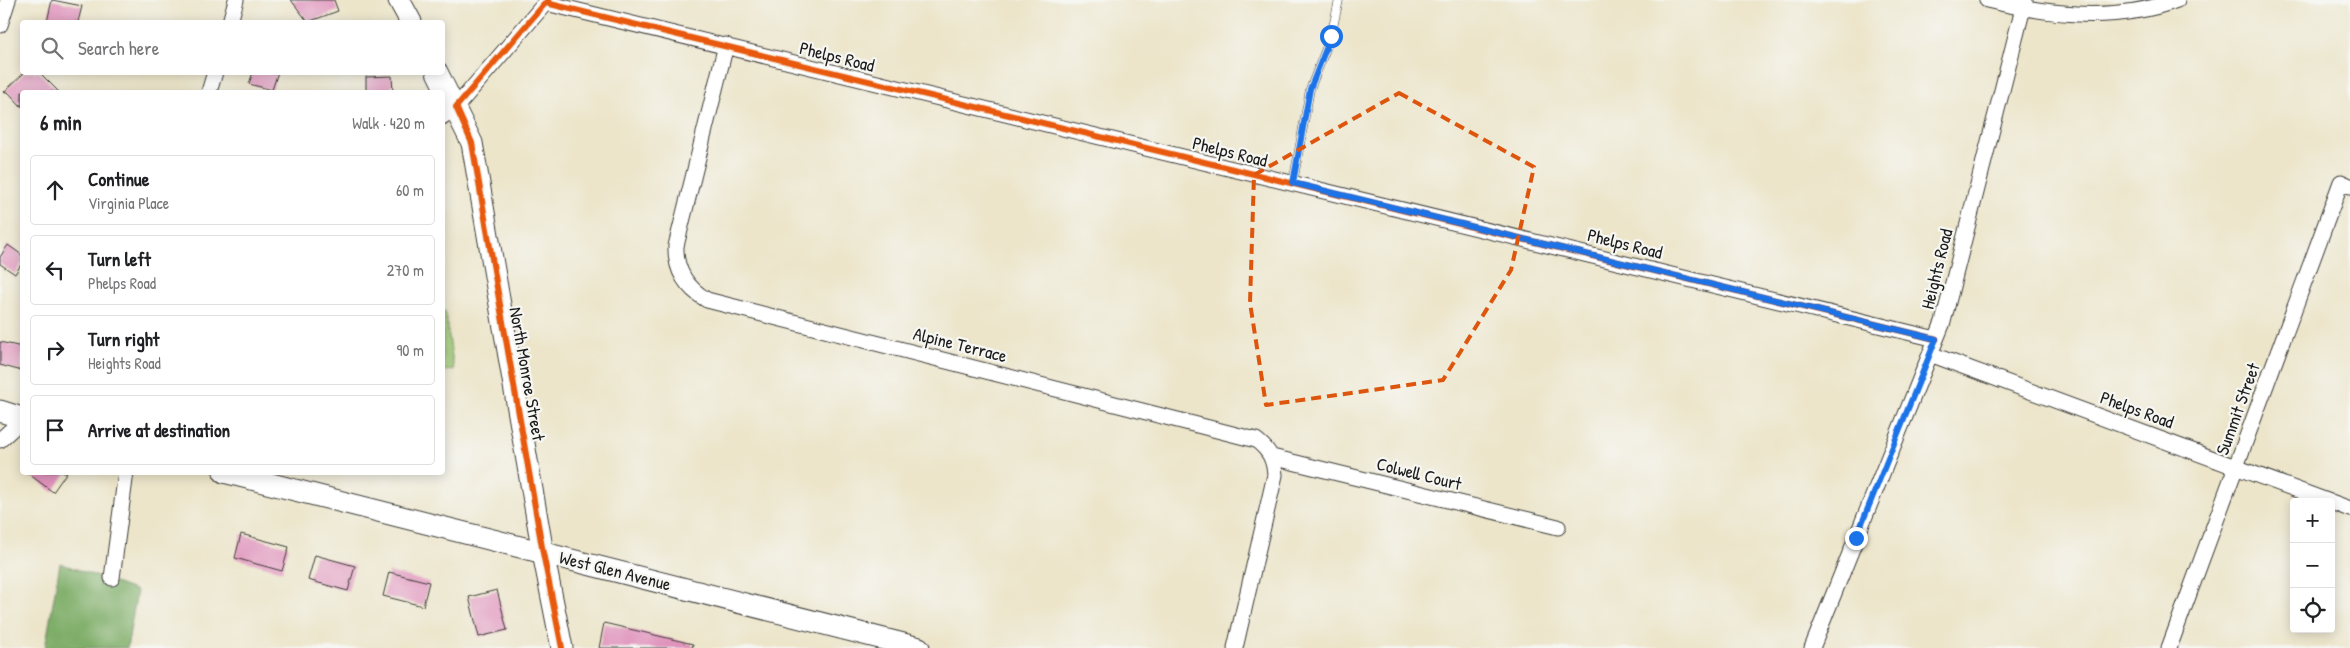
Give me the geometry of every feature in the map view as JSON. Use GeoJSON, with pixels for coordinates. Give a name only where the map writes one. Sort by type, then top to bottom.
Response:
{"type":"FeatureCollection","features":[{"type":"Feature","properties":{"kind":"street"},"geometry":{"type":"LineString","coordinates":[[0,25],[8,0]]}},
{"type":"Feature","properties":{"kind":"street"},"geometry":{"type":"LineString","coordinates":[[231,20],[236,0]]}},
{"type":"Feature","properties":{"kind":"street"},"geometry":{"type":"LineString","coordinates":[[399,0],[410,20]]}},
{"type":"Feature","properties":{"kind":"street"},"geometry":{"type":"LineString","coordinates":[[1988,0],[2024,4],[2069,14],[2102,15],[2134,11],[2177,0]]}},
{"type":"Feature","properties":{"kind":"street"},"geometry":{"type":"LineString","coordinates":[[449,112],[547,1]]}},
{"type":"Feature","properties":{"kind":"street","name":"Phelps Road"},"geometry":{"type":"LineString","coordinates":[[547,1],[1936,339]]}},
{"type":"Feature","properties":{"kind":"street","name":"Heights Road"},"geometry":{"type":"LineString","coordinates":[[1812,648],[1943,322],[2024,4]]}},
{"type":"Feature","properties":{"kind":"street","name":"Alpine Terrace"},"geometry":{"type":"LineString","coordinates":[[726,45],[676,246],[678,267],[684,281],[694,292],[707,300],[1247,436],[1266,447],[1272,457]]}},
{"type":"Feature","properties":{"kind":"street"},"geometry":{"type":"LineString","coordinates":[[210,90],[214,75]]}},
{"type":"Feature","properties":{"kind":"street","name":"North Monroe Street"},"geometry":{"type":"LineString","coordinates":[[438,75],[442,90]]}},
{"type":"Feature","properties":{"kind":"street","name":"North Monroe Street"},"geometry":{"type":"LineString","coordinates":[[445,99],[449,112],[472,143],[543,553],[562,648]]}},
{"type":"Feature","properties":{"kind":"street","name":"Summit Street"},"geometry":{"type":"LineString","coordinates":[[2170,648],[2236,467],[2346,184]]}},
{"type":"Feature","properties":{"kind":"street","name":"Phelps Road"},"geometry":{"type":"LineString","coordinates":[[1930,354],[2320,498]]}},
{"type":"Feature","properties":{"kind":"street"},"geometry":{"type":"LineString","coordinates":[[0,411],[20,418]]}},
{"type":"Feature","properties":{"kind":"street"},"geometry":{"type":"LineString","coordinates":[[0,440],[20,421]]}},
{"type":"Feature","properties":{"kind":"street"},"geometry":{"type":"LineString","coordinates":[[1235,648],[1275,475],[1272,457]]}},
{"type":"Feature","properties":{"kind":"street","name":"Colwell Court"},"geometry":{"type":"LineString","coordinates":[[1272,457],[1558,528]]}},
{"type":"Feature","properties":{"kind":"street"},"geometry":{"type":"LineString","coordinates":[[112,578],[126,475]]}},
{"type":"Feature","properties":{"kind":"street","name":"West Glen Avenue"},"geometry":{"type":"LineString","coordinates":[[236,475],[919,648]]}},
{"type":"Feature","properties":{"kind":"street","name":"Phelps Road"},"geometry":{"type":"LineString","coordinates":[[2335,503],[2350,509]]}},
{"type":"Feature","properties":{"kind":"lane"},"geometry":{"type":"LineString","coordinates":[[1293,183],[1310,89],[1331,36],[1339,0]]}},
{"type":"Feature","properties":{"kind":"highlighted area"},"geometry":{"type":"Polygon","coordinates":[[[1399,93],[1534,167],[1511,270],[1443,380],[1266,405],[1250,303],[1254,175],[1399,93]]]}},
{"type":"Feature","properties":{"kind":"green space"},"geometry":{"type":"Polygon","coordinates":[[[445,311],[454,370],[445,371],[445,311]]]}},
{"type":"Feature","properties":{"kind":"green space"},"geometry":{"type":"Polygon","coordinates":[[[60,563],[137,591],[127,648],[45,648],[60,563]]]}},
{"type":"Feature","properties":{"kind":"building"},"geometry":{"type":"Polygon","coordinates":[[[52,0],[82,6],[78,20],[47,20],[52,0]]]}},
{"type":"Feature","properties":{"kind":"building"},"geometry":{"type":"Polygon","coordinates":[[[291,0],[334,0],[338,11],[313,20],[306,20],[291,0]]]}},
{"type":"Feature","properties":{"kind":"building"},"geometry":{"type":"Polygon","coordinates":[[[22,75],[42,75],[57,90],[20,90],[20,105],[8,92],[4,92],[22,75]]]}},
{"type":"Feature","properties":{"kind":"building"},"geometry":{"type":"Polygon","coordinates":[[[252,75],[277,75],[272,90],[249,84],[252,75]]]}},
{"type":"Feature","properties":{"kind":"building"},"geometry":{"type":"Polygon","coordinates":[[[392,76],[393,90],[366,90],[366,77],[392,76]]]}},
{"type":"Feature","properties":{"kind":"building"},"geometry":{"type":"Polygon","coordinates":[[[8,245],[20,254],[20,266],[15,274],[0,264],[0,257],[8,245]]]}},
{"type":"Feature","properties":{"kind":"building"},"geometry":{"type":"Polygon","coordinates":[[[0,342],[20,347],[20,370],[0,365],[0,342]]]}},
{"type":"Feature","properties":{"kind":"building"},"geometry":{"type":"Polygon","coordinates":[[[30,475],[65,475],[53,492],[30,475]]]}},
{"type":"Feature","properties":{"kind":"building"},"geometry":{"type":"Polygon","coordinates":[[[241,534],[289,547],[282,571],[235,558],[241,534]]]}},
{"type":"Feature","properties":{"kind":"building"},"geometry":{"type":"Polygon","coordinates":[[[315,555],[355,566],[348,591],[308,580],[315,555]]]}},
{"type":"Feature","properties":{"kind":"building"},"geometry":{"type":"Polygon","coordinates":[[[389,572],[429,582],[423,606],[383,596],[389,572]]]}},
{"type":"Feature","properties":{"kind":"building"},"geometry":{"type":"Polygon","coordinates":[[[497,590],[507,630],[479,637],[469,597],[497,590]]]}},
{"type":"Feature","properties":{"kind":"building"},"geometry":{"type":"Polygon","coordinates":[[[604,623],[693,644],[692,648],[599,648],[604,623]]]}},
{"type":"Feature","properties":{"kind":"cycle path"},"geometry":{"type":"LineString","coordinates":[[548,0],[456,107],[472,143],[543,553],[562,648]]}},
{"type":"Feature","properties":{"kind":"cycle path"},"geometry":{"type":"LineString","coordinates":[[546,3],[1936,339]]}},
{"type":"Feature","properties":{"kind":"route"},"geometry":{"type":"LineString","coordinates":[[1331,36],[1310,89],[1293,183],[1936,339],[1856,538]]}}]}
